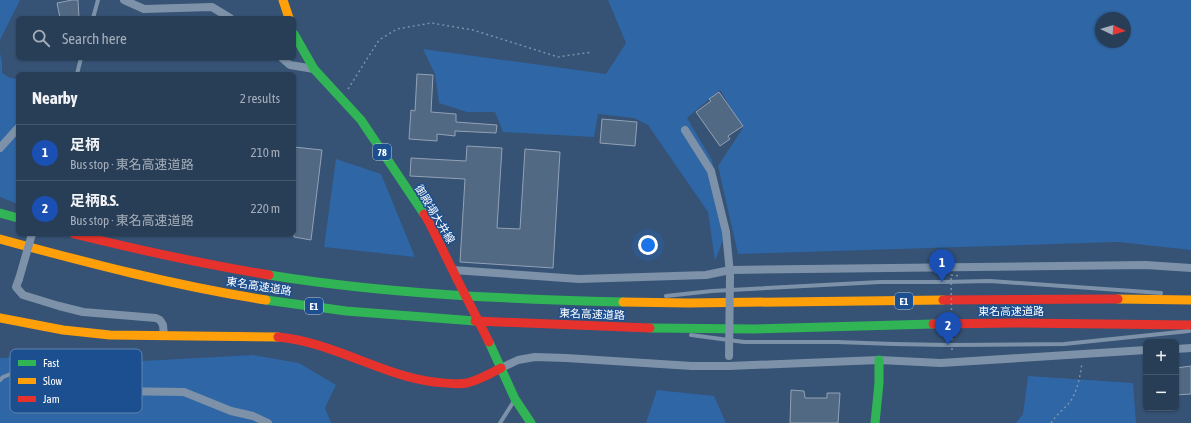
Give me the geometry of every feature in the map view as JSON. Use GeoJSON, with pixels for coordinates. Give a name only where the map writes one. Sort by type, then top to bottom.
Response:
{"type":"FeatureCollection","features":[{"type":"Feature","properties":{"kind":"main road"},"geometry":{"type":"LineString","coordinates":[[283,0],[288,16]]}},
{"type":"Feature","properties":{"kind":"main road","name":"御殿場大井線"},"geometry":{"type":"LineString","coordinates":[[296,39],[314,69],[361,120],[430,224],[489,342],[515,398],[532,423]]}},
{"type":"Feature","properties":{"kind":"main road"},"geometry":{"type":"LineString","coordinates":[[0,214],[16,218]]}},
{"type":"Feature","properties":{"kind":"main road","name":"東名高速道路"},"geometry":{"type":"LineString","coordinates":[[81,236],[109,244],[201,264],[298,279],[423,293],[616,302],[1088,299],[1191,300]]}},
{"type":"Feature","properties":{"kind":"main road","name":"東名高速道路"},"geometry":{"type":"LineString","coordinates":[[0,239],[94,265],[224,293],[366,313],[439,319],[634,327],[797,328],[989,322],[1191,325]]}},
{"type":"Feature","properties":{"kind":"main road"},"geometry":{"type":"LineString","coordinates":[[0,318],[33,325],[124,336],[275,336],[301,341],[325,348],[389,372],[439,383],[466,382],[483,377],[501,368]]}},
{"type":"Feature","properties":{"kind":"main road"},"geometry":{"type":"LineString","coordinates":[[875,423],[879,383],[879,360]]}},
{"type":"Feature","properties":{"kind":"street"},"geometry":{"type":"LineString","coordinates":[[124,0],[144,9],[212,7],[227,16]]}},
{"type":"Feature","properties":{"kind":"street"},"geometry":{"type":"LineString","coordinates":[[284,60],[290,65],[314,69]]}},
{"type":"Feature","properties":{"kind":"street"},"geometry":{"type":"LineString","coordinates":[[0,148],[16,130]]}},
{"type":"Feature","properties":{"kind":"street"},"geometry":{"type":"LineString","coordinates":[[685,130],[711,171],[726,232],[730,273],[729,366]]}},
{"type":"Feature","properties":{"kind":"street"},"geometry":{"type":"LineString","coordinates":[[31,236],[16,287],[24,295],[83,312],[156,318],[160,320],[163,325],[164,336]]}},
{"type":"Feature","properties":{"kind":"street"},"geometry":{"type":"LineString","coordinates":[[453,270],[579,279],[730,273],[1146,265],[1191,268]]}},
{"type":"Feature","properties":{"kind":"street"},"geometry":{"type":"LineString","coordinates":[[1179,349],[1191,348]]}},
{"type":"Feature","properties":{"kind":"street"},"geometry":{"type":"LineString","coordinates":[[501,368],[518,360],[535,357],[692,366],[729,366],[879,360],[941,363],[1143,350]]}},
{"type":"Feature","properties":{"kind":"street"},"geometry":{"type":"LineString","coordinates":[[142,391],[184,392],[231,411],[253,416],[268,423]]}},
{"type":"Feature","properties":{"kind":"lane"},"geometry":{"type":"LineString","coordinates":[[94,16],[98,0]]}},
{"type":"Feature","properties":{"kind":"lane"},"geometry":{"type":"LineString","coordinates":[[78,72],[80,60]]}},
{"type":"Feature","properties":{"kind":"lane"},"geometry":{"type":"LineString","coordinates":[[664,297],[712,291],[880,282],[990,281],[1169,294]]}},
{"type":"Feature","properties":{"kind":"lane"},"geometry":{"type":"LineString","coordinates":[[1176,294],[1191,296]]}},
{"type":"Feature","properties":{"kind":"lane"},"geometry":{"type":"LineString","coordinates":[[616,302],[656,298]]}},
{"type":"Feature","properties":{"kind":"lane"},"geometry":{"type":"LineString","coordinates":[[634,327],[681,334]]}},
{"type":"Feature","properties":{"kind":"lane"},"geometry":{"type":"LineString","coordinates":[[689,335],[744,342],[1064,344],[1191,331]]}},
{"type":"Feature","properties":{"kind":"lane"},"geometry":{"type":"LineString","coordinates":[[0,380],[10,374]]}},
{"type":"Feature","properties":{"kind":"lane"},"geometry":{"type":"LineString","coordinates":[[500,423],[515,398]]}},
{"type":"Feature","properties":{"kind":"path"},"geometry":{"type":"LineString","coordinates":[[342,99],[379,40],[397,29],[431,23],[474,30],[558,57],[592,52]]}},
{"type":"Feature","properties":{"kind":"path"},"geometry":{"type":"LineString","coordinates":[[952,350],[951,275],[961,276]]}},
{"type":"Feature","properties":{"kind":"path"},"geometry":{"type":"LineString","coordinates":[[1051,423],[1056,415],[1069,402],[1077,388],[1085,353]]}},
{"type":"Feature","properties":{"kind":"shaded area"},"geometry":{"type":"Polygon","coordinates":[[[0,0],[20,0],[0,40],[0,0]]]}},
{"type":"Feature","properties":{"kind":"shaded area"},"geometry":{"type":"Polygon","coordinates":[[[608,0],[1191,0],[1191,250],[1118,242],[738,254],[718,166],[743,128],[720,90],[687,118],[712,160],[726,232],[715,261],[708,212],[648,125],[634,118],[598,114],[594,137],[503,132],[495,112],[467,112],[439,103],[435,74],[423,49],[606,74],[626,43],[608,0]]]}},
{"type":"Feature","properties":{"kind":"shaded area"},"geometry":{"type":"Polygon","coordinates":[[[0,53],[2,73],[10,78],[16,79],[16,203],[0,197],[0,53]]]}},
{"type":"Feature","properties":{"kind":"shaded area"},"geometry":{"type":"Polygon","coordinates":[[[336,159],[381,174],[415,257],[324,247],[336,159]]]}},
{"type":"Feature","properties":{"kind":"shaded area"},"geometry":{"type":"Polygon","coordinates":[[[253,355],[299,363],[336,385],[325,408],[331,423],[0,423],[0,358],[10,357],[10,413],[142,413],[142,361],[253,355]]]}},
{"type":"Feature","properties":{"kind":"shaded area"},"geometry":{"type":"Polygon","coordinates":[[[1028,376],[1133,383],[1136,423],[1016,423],[1023,414],[1028,376]]]}},
{"type":"Feature","properties":{"kind":"shaded area"},"geometry":{"type":"Polygon","coordinates":[[[657,390],[714,396],[726,423],[646,423],[657,390]]]}},
{"type":"Feature","properties":{"kind":"building"},"geometry":{"type":"Polygon","coordinates":[[[78,0],[79,16],[60,16],[57,3],[78,0]]]}},
{"type":"Feature","properties":{"kind":"building"},"geometry":{"type":"Polygon","coordinates":[[[417,74],[433,75],[431,112],[456,114],[456,122],[497,125],[496,133],[455,131],[455,136],[437,134],[437,141],[409,139],[411,110],[415,111],[417,74]]]}},
{"type":"Feature","properties":{"kind":"building"},"geometry":{"type":"Polygon","coordinates":[[[719,92],[743,126],[728,136],[730,139],[720,146],[696,112],[711,101],[709,99],[719,92]]]}},
{"type":"Feature","properties":{"kind":"building"},"geometry":{"type":"Polygon","coordinates":[[[602,119],[637,122],[635,146],[600,143],[602,119]]]}},
{"type":"Feature","properties":{"kind":"building"},"geometry":{"type":"Polygon","coordinates":[[[467,146],[502,148],[497,228],[520,229],[525,149],[560,152],[553,268],[460,262],[465,179],[410,176],[411,158],[466,161],[467,146]]]}},
{"type":"Feature","properties":{"kind":"building"},"geometry":{"type":"Polygon","coordinates":[[[296,147],[322,150],[311,240],[294,237],[296,236],[296,147]]]}},
{"type":"Feature","properties":{"kind":"building"},"geometry":{"type":"Polygon","coordinates":[[[1191,366],[1191,394],[1179,395],[1179,368],[1191,366]]]}},
{"type":"Feature","properties":{"kind":"building"},"geometry":{"type":"Polygon","coordinates":[[[791,390],[804,391],[805,398],[827,398],[827,393],[840,393],[838,423],[790,423],[791,390]]]}},
{"type":"Feature","properties":{"kind":"traffic: fast"},"geometry":{"type":"LineString","coordinates":[[296,38],[314,69],[361,120],[424,214]]}},
{"type":"Feature","properties":{"kind":"traffic: fast"},"geometry":{"type":"LineString","coordinates":[[0,213],[16,217]]}},
{"type":"Feature","properties":{"kind":"traffic: fast"},"geometry":{"type":"LineString","coordinates":[[269,275],[357,287],[401,291],[490,297],[623,302]]}},
{"type":"Feature","properties":{"kind":"traffic: fast"},"geometry":{"type":"LineString","coordinates":[[266,300],[346,311],[475,321]]}},
{"type":"Feature","properties":{"kind":"traffic: fast"},"geometry":{"type":"LineString","coordinates":[[650,328],[754,329],[933,324]]}},
{"type":"Feature","properties":{"kind":"traffic: fast"},"geometry":{"type":"LineString","coordinates":[[489,342],[515,399],[531,423]]}},
{"type":"Feature","properties":{"kind":"traffic: fast"},"geometry":{"type":"LineString","coordinates":[[875,423],[879,383],[879,360]]}},
{"type":"Feature","properties":{"kind":"traffic: slow"},"geometry":{"type":"LineString","coordinates":[[283,0],[288,16]]}},
{"type":"Feature","properties":{"kind":"traffic: slow"},"geometry":{"type":"LineString","coordinates":[[0,239],[165,281],[266,300]]}},
{"type":"Feature","properties":{"kind":"traffic: slow"},"geometry":{"type":"LineString","coordinates":[[1118,299],[1191,300]]}},
{"type":"Feature","properties":{"kind":"traffic: slow"},"geometry":{"type":"LineString","coordinates":[[623,302],[688,303],[943,300]]}},
{"type":"Feature","properties":{"kind":"traffic: slow"},"geometry":{"type":"LineString","coordinates":[[0,318],[63,330],[110,335],[278,337]]}},
{"type":"Feature","properties":{"kind":"traffic: jam"},"geometry":{"type":"LineString","coordinates":[[424,214],[457,279]]}},
{"type":"Feature","properties":{"kind":"traffic: jam"},"geometry":{"type":"LineString","coordinates":[[82,236],[123,246],[269,275]]}},
{"type":"Feature","properties":{"kind":"traffic: jam"},"geometry":{"type":"LineString","coordinates":[[457,279],[489,342]]}},
{"type":"Feature","properties":{"kind":"traffic: jam"},"geometry":{"type":"LineString","coordinates":[[943,300],[1118,299]]}},
{"type":"Feature","properties":{"kind":"traffic: jam"},"geometry":{"type":"LineString","coordinates":[[475,321],[650,328]]}},
{"type":"Feature","properties":{"kind":"traffic: jam"},"geometry":{"type":"LineString","coordinates":[[933,324],[1018,323],[1191,325]]}},
{"type":"Feature","properties":{"kind":"traffic: jam"},"geometry":{"type":"LineString","coordinates":[[278,337],[318,345],[395,373],[434,382],[463,384],[480,379],[501,368]]}},
{"type":"Feature","properties":{"kind":"place","name":"足柄"},"geometry":{"type":"Point","coordinates":[942,282]}},
{"type":"Feature","properties":{"kind":"place","name":"足柄B.S."},"geometry":{"type":"Point","coordinates":[948,345]}}]}
